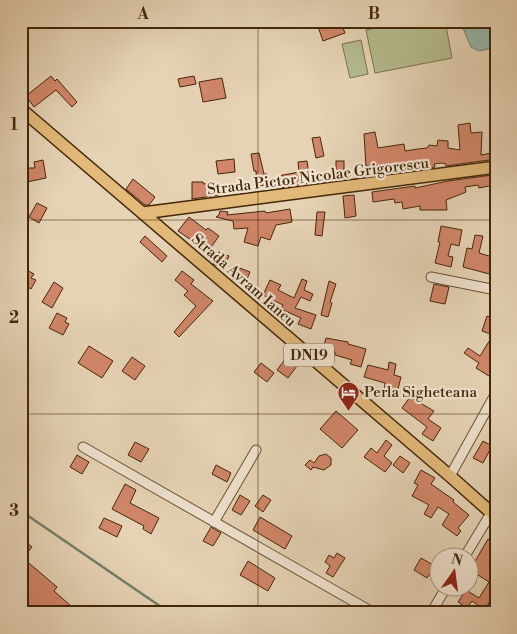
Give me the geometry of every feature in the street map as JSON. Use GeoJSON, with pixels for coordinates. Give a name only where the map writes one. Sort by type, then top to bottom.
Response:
{"type":"FeatureCollection","features":[{"type":"Feature","properties":{"kind":"main road","name":"Strada Avram Iancu"},"geometry":{"type":"LineString","coordinates":[[21,109],[494,515]]}},
{"type":"Feature","properties":{"kind":"main road","name":"Strada Pictor Nicolae Grigorescu"},"geometry":{"type":"LineString","coordinates":[[143,213],[496,167]]}},
{"type":"Feature","properties":{"kind":"street"},"geometry":{"type":"LineString","coordinates":[[431,277],[496,290]]}},
{"type":"Feature","properties":{"kind":"street"},"geometry":{"type":"LineString","coordinates":[[450,476],[496,393]]}},
{"type":"Feature","properties":{"kind":"street"},"geometry":{"type":"LineString","coordinates":[[83,447],[374,613]]}},
{"type":"Feature","properties":{"kind":"street"},"geometry":{"type":"LineString","coordinates":[[214,522],[256,450]]}},
{"type":"Feature","properties":{"kind":"street","name":"Strada Avram Iancu"},"geometry":{"type":"LineString","coordinates":[[472,546],[494,515]]}},
{"type":"Feature","properties":{"kind":"street"},"geometry":{"type":"LineString","coordinates":[[430,613],[441,596]]}},
{"type":"Feature","properties":{"kind":"green space"},"geometry":{"type":"Polygon","coordinates":[[[407,21],[445,21],[452,58],[375,73],[366,30],[407,21]]]}},
{"type":"Feature","properties":{"kind":"green space"},"geometry":{"type":"Polygon","coordinates":[[[361,40],[368,74],[350,78],[342,44],[361,40]]]}},
{"type":"Feature","properties":{"kind":"shaded area"},"geometry":{"type":"Polygon","coordinates":[[[460,21],[496,21],[496,47],[479,51],[471,47],[460,21]]]}},
{"type":"Feature","properties":{"kind":"building"},"geometry":{"type":"Polygon","coordinates":[[[316,21],[336,21],[337,25],[341,23],[345,33],[323,41],[316,21]]]}},
{"type":"Feature","properties":{"kind":"building"},"geometry":{"type":"Polygon","coordinates":[[[51,76],[55,81],[57,79],[77,102],[72,107],[56,90],[34,107],[26,96],[51,76]]]}},
{"type":"Feature","properties":{"kind":"building"},"geometry":{"type":"Polygon","coordinates":[[[194,76],[196,84],[180,87],[178,79],[194,76]]]}},
{"type":"Feature","properties":{"kind":"building"},"geometry":{"type":"Polygon","coordinates":[[[222,78],[226,98],[203,102],[199,82],[222,78]]]}},
{"type":"Feature","properties":{"kind":"building"},"geometry":{"type":"Polygon","coordinates":[[[470,123],[471,133],[482,132],[481,155],[496,152],[496,159],[446,166],[446,164],[441,163],[434,164],[435,167],[428,168],[414,169],[414,165],[391,168],[391,172],[383,173],[382,165],[366,166],[364,134],[375,132],[378,148],[404,144],[405,151],[427,148],[429,145],[437,146],[438,140],[448,141],[448,148],[460,150],[458,125],[470,123]]]}},
{"type":"Feature","properties":{"kind":"building"},"geometry":{"type":"Polygon","coordinates":[[[320,137],[324,156],[316,158],[312,138],[320,137]]]}},
{"type":"Feature","properties":{"kind":"building"},"geometry":{"type":"Polygon","coordinates":[[[259,153],[264,174],[267,174],[268,185],[257,186],[256,171],[254,171],[251,154],[259,153]]]}},
{"type":"Feature","properties":{"kind":"building"},"geometry":{"type":"Polygon","coordinates":[[[234,159],[235,172],[218,174],[216,161],[234,159]]]}},
{"type":"Feature","properties":{"kind":"building"},"geometry":{"type":"Polygon","coordinates":[[[43,160],[46,178],[27,182],[27,168],[35,168],[34,162],[43,160]]]}},
{"type":"Feature","properties":{"kind":"building"},"geometry":{"type":"Polygon","coordinates":[[[307,161],[310,183],[280,188],[278,176],[299,172],[298,162],[307,161]]]}},
{"type":"Feature","properties":{"kind":"building"},"geometry":{"type":"Polygon","coordinates":[[[336,161],[344,161],[344,179],[336,179],[336,161]]]}},
{"type":"Feature","properties":{"kind":"building"},"geometry":{"type":"Polygon","coordinates":[[[492,175],[494,185],[479,188],[478,185],[465,187],[466,192],[446,200],[447,210],[420,210],[420,206],[403,209],[402,202],[395,203],[394,199],[373,202],[372,192],[415,186],[415,188],[492,175]]]}},
{"type":"Feature","properties":{"kind":"building"},"geometry":{"type":"Polygon","coordinates":[[[133,179],[155,197],[149,205],[145,205],[126,189],[133,179]]]}},
{"type":"Feature","properties":{"kind":"building"},"geometry":{"type":"Polygon","coordinates":[[[192,182],[203,182],[204,184],[219,183],[220,195],[192,199],[192,182]]]}},
{"type":"Feature","properties":{"kind":"building"},"geometry":{"type":"Polygon","coordinates":[[[354,195],[356,216],[345,218],[343,196],[354,195]]]}},
{"type":"Feature","properties":{"kind":"building"},"geometry":{"type":"Polygon","coordinates":[[[37,203],[47,208],[39,223],[29,217],[37,203]]]}},
{"type":"Feature","properties":{"kind":"building"},"geometry":{"type":"Polygon","coordinates":[[[290,209],[292,222],[276,225],[270,240],[261,237],[258,246],[244,242],[248,228],[234,229],[233,221],[216,217],[220,211],[228,212],[227,215],[265,211],[266,213],[290,209]]]}},
{"type":"Feature","properties":{"kind":"building"},"geometry":{"type":"Polygon","coordinates":[[[317,212],[325,212],[322,236],[315,235],[317,212]]]}},
{"type":"Feature","properties":{"kind":"building"},"geometry":{"type":"Polygon","coordinates":[[[189,217],[206,230],[208,228],[219,236],[209,250],[178,231],[189,217]]]}},
{"type":"Feature","properties":{"kind":"building"},"geometry":{"type":"Polygon","coordinates":[[[441,226],[462,230],[459,246],[451,244],[448,256],[453,257],[451,267],[435,263],[440,242],[438,242],[441,226]]]}},
{"type":"Feature","properties":{"kind":"building"},"geometry":{"type":"Polygon","coordinates":[[[475,235],[483,236],[479,253],[496,258],[493,275],[463,267],[467,248],[472,249],[475,235]]]}},
{"type":"Feature","properties":{"kind":"building"},"geometry":{"type":"Polygon","coordinates":[[[145,236],[167,256],[162,262],[140,242],[145,236]]]}},
{"type":"Feature","properties":{"kind":"building"},"geometry":{"type":"Polygon","coordinates":[[[219,252],[229,256],[223,268],[213,264],[219,252]]]}},
{"type":"Feature","properties":{"kind":"building"},"geometry":{"type":"Polygon","coordinates":[[[21,267],[34,274],[31,278],[36,280],[31,289],[28,287],[21,299],[21,267]]]}},
{"type":"Feature","properties":{"kind":"building"},"geometry":{"type":"Polygon","coordinates":[[[237,267],[250,272],[245,284],[232,279],[237,267]]]}},
{"type":"Feature","properties":{"kind":"building"},"geometry":{"type":"Polygon","coordinates":[[[182,271],[194,280],[191,284],[213,301],[179,337],[174,332],[196,306],[184,295],[188,291],[175,280],[182,271]]]}},
{"type":"Feature","properties":{"kind":"building"},"geometry":{"type":"Polygon","coordinates":[[[302,279],[307,281],[304,290],[313,294],[310,301],[301,297],[295,308],[316,315],[311,329],[298,324],[301,318],[281,309],[283,305],[263,295],[270,280],[281,285],[278,290],[294,298],[302,279]]]}},
{"type":"Feature","properties":{"kind":"building"},"geometry":{"type":"Polygon","coordinates":[[[329,281],[336,284],[330,302],[332,303],[328,317],[321,315],[329,281]]]}},
{"type":"Feature","properties":{"kind":"building"},"geometry":{"type":"Polygon","coordinates":[[[54,282],[63,288],[52,308],[42,302],[54,282]]]}},
{"type":"Feature","properties":{"kind":"building"},"geometry":{"type":"Polygon","coordinates":[[[434,284],[449,287],[445,304],[430,301],[434,284]]]}},
{"type":"Feature","properties":{"kind":"building"},"geometry":{"type":"Polygon","coordinates":[[[57,313],[67,318],[65,322],[69,324],[63,335],[49,328],[57,313]]]}},
{"type":"Feature","properties":{"kind":"building"},"geometry":{"type":"Polygon","coordinates":[[[487,316],[496,319],[496,365],[489,376],[476,368],[479,363],[464,353],[468,348],[480,356],[493,335],[482,331],[487,316]]]}},
{"type":"Feature","properties":{"kind":"building"},"geometry":{"type":"Polygon","coordinates":[[[326,338],[348,342],[348,344],[366,349],[361,367],[350,364],[352,360],[323,349],[326,338]]]}},
{"type":"Feature","properties":{"kind":"building"},"geometry":{"type":"Polygon","coordinates":[[[89,346],[113,361],[102,378],[78,363],[89,346]]]}},
{"type":"Feature","properties":{"kind":"building"},"geometry":{"type":"Polygon","coordinates":[[[132,357],[145,366],[135,380],[122,371],[132,357]]]}},
{"type":"Feature","properties":{"kind":"building"},"geometry":{"type":"Polygon","coordinates":[[[286,358],[297,366],[288,378],[277,370],[286,358]]]}},
{"type":"Feature","properties":{"kind":"building"},"geometry":{"type":"Polygon","coordinates":[[[389,362],[396,364],[394,375],[401,377],[397,393],[384,390],[385,383],[364,377],[368,365],[388,370],[389,362]]]}},
{"type":"Feature","properties":{"kind":"building"},"geometry":{"type":"Polygon","coordinates":[[[261,363],[274,373],[267,382],[254,372],[261,363]]]}},
{"type":"Feature","properties":{"kind":"building"},"geometry":{"type":"Polygon","coordinates":[[[410,397],[434,411],[428,419],[441,428],[433,441],[422,434],[427,427],[402,408],[410,397]]]}},
{"type":"Feature","properties":{"kind":"building"},"geometry":{"type":"Polygon","coordinates":[[[336,411],[358,430],[342,448],[320,429],[336,411]]]}},
{"type":"Feature","properties":{"kind":"building"},"geometry":{"type":"Polygon","coordinates":[[[386,440],[392,445],[384,456],[392,463],[385,472],[364,457],[371,448],[377,453],[386,440]]]}},
{"type":"Feature","properties":{"kind":"building"},"geometry":{"type":"Polygon","coordinates":[[[483,441],[492,446],[483,463],[473,458],[483,441]]]}},
{"type":"Feature","properties":{"kind":"building"},"geometry":{"type":"Polygon","coordinates":[[[135,442],[149,449],[141,462],[128,455],[135,442]]]}},
{"type":"Feature","properties":{"kind":"building"},"geometry":{"type":"Polygon","coordinates":[[[326,454],[331,458],[331,465],[324,470],[313,467],[311,470],[305,465],[310,460],[314,463],[319,456],[326,454]]]}},
{"type":"Feature","properties":{"kind":"building"},"geometry":{"type":"Polygon","coordinates":[[[77,455],[89,462],[82,474],[70,467],[77,455]]]}},
{"type":"Feature","properties":{"kind":"building"},"geometry":{"type":"Polygon","coordinates":[[[400,456],[410,463],[403,473],[393,465],[400,456]]]}},
{"type":"Feature","properties":{"kind":"building"},"geometry":{"type":"Polygon","coordinates":[[[216,465],[231,473],[227,482],[212,474],[216,465]]]}},
{"type":"Feature","properties":{"kind":"building"},"geometry":{"type":"Polygon","coordinates":[[[421,470],[435,478],[431,484],[454,500],[453,502],[469,515],[458,528],[461,531],[457,536],[442,525],[449,514],[438,507],[431,518],[424,514],[429,505],[412,496],[418,485],[414,483],[421,470]]]}},
{"type":"Feature","properties":{"kind":"building"},"geometry":{"type":"Polygon","coordinates":[[[125,484],[136,490],[130,503],[159,518],[151,534],[143,529],[144,526],[112,509],[125,484]]]}},
{"type":"Feature","properties":{"kind":"building"},"geometry":{"type":"Polygon","coordinates":[[[240,495],[250,501],[241,515],[232,510],[240,495]]]}},
{"type":"Feature","properties":{"kind":"building"},"geometry":{"type":"Polygon","coordinates":[[[263,495],[271,500],[263,512],[255,506],[263,495]]]}},
{"type":"Feature","properties":{"kind":"building"},"geometry":{"type":"Polygon","coordinates":[[[260,517],[292,536],[285,549],[253,530],[260,517]]]}},
{"type":"Feature","properties":{"kind":"building"},"geometry":{"type":"Polygon","coordinates":[[[104,518],[122,526],[117,537],[99,528],[104,518]]]}},
{"type":"Feature","properties":{"kind":"building"},"geometry":{"type":"Polygon","coordinates":[[[211,527],[221,533],[213,546],[203,541],[211,527]]]}},
{"type":"Feature","properties":{"kind":"building"},"geometry":{"type":"Polygon","coordinates":[[[21,538],[32,547],[23,558],[57,587],[54,591],[71,606],[65,613],[21,613],[21,538]]]}},
{"type":"Feature","properties":{"kind":"building"},"geometry":{"type":"Polygon","coordinates":[[[488,539],[496,544],[496,602],[491,599],[485,610],[472,601],[467,608],[458,602],[462,596],[476,596],[479,598],[489,582],[480,576],[480,553],[488,539]]]}},
{"type":"Feature","properties":{"kind":"building"},"geometry":{"type":"Polygon","coordinates":[[[337,553],[345,558],[333,577],[326,573],[330,566],[325,562],[329,555],[334,558],[337,553]]]}},
{"type":"Feature","properties":{"kind":"building"},"geometry":{"type":"Polygon","coordinates":[[[421,558],[430,563],[430,574],[427,578],[414,570],[421,558]]]}},
{"type":"Feature","properties":{"kind":"building"},"geometry":{"type":"Polygon","coordinates":[[[248,561],[275,578],[268,591],[240,575],[248,561]]]}},
{"type":"Feature","properties":{"kind":"waterway"},"geometry":{"type":"LineString","coordinates":[[21,511],[170,613]]}},
{"type":"Feature","properties":{"kind":"place","name":"Perla Sigheteana"},"geometry":{"type":"Point","coordinates":[348,411]}}]}
